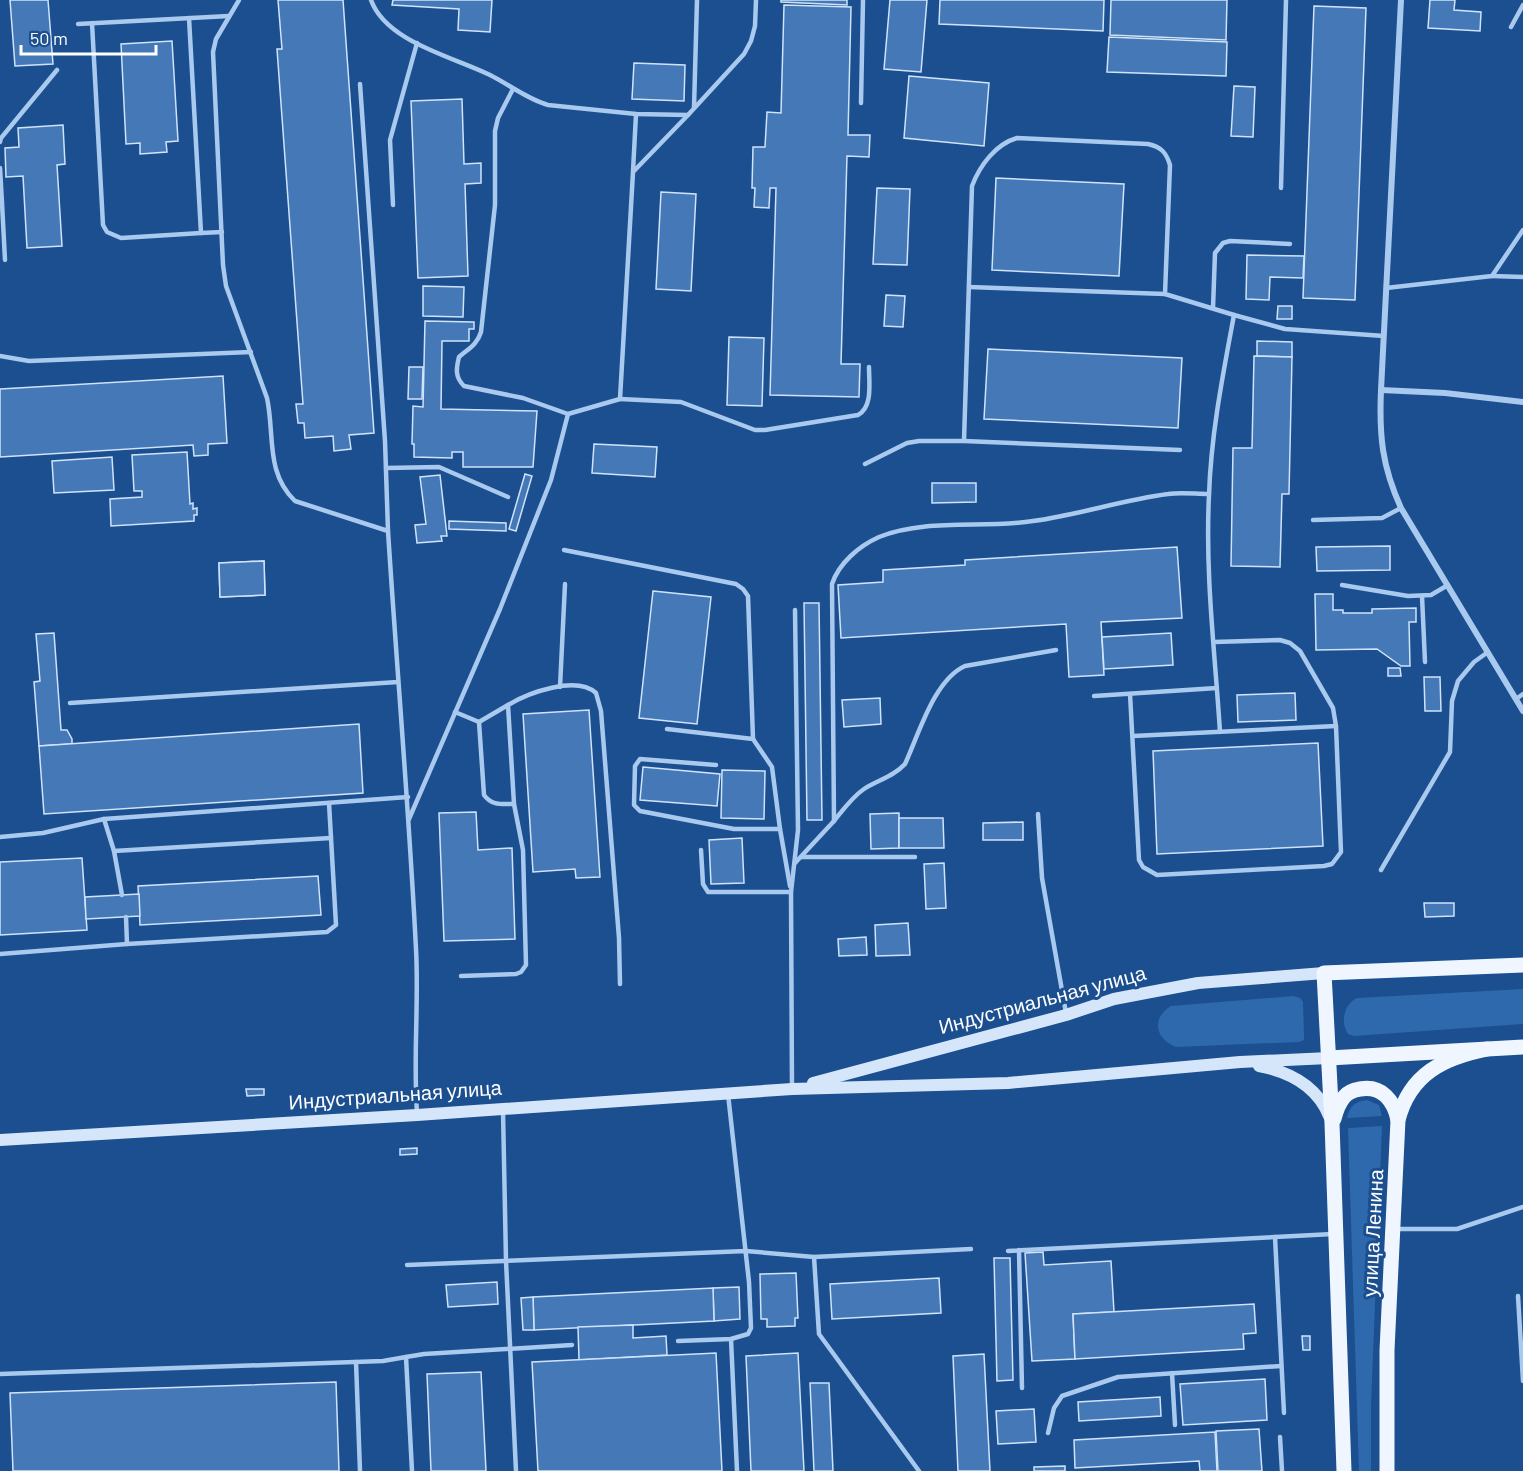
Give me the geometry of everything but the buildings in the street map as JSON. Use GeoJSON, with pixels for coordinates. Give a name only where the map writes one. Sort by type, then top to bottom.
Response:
{"type":"FeatureCollection","features":[{"type":"Feature","properties":{"kind":"main road","name":"Индустриальная улица"},"geometry":{"type":"LineString","coordinates":[[792,1089],[1066,1015],[1114,999],[1188,985],[1324,973],[1523,965]]}},
{"type":"Feature","properties":{"kind":"main road","name":"улица Ленина"},"geometry":{"type":"LineString","coordinates":[[1324,973],[1332,1123],[1344,1471]]}},
{"type":"Feature","properties":{"kind":"main road","name":"Индустриальная улица"},"geometry":{"type":"LineString","coordinates":[[0,1140],[417,1115],[728,1092],[1008,1083],[1240,1062],[1523,1047]]}},
{"type":"Feature","properties":{"kind":"main road","name":"улица Ленина"},"geometry":{"type":"LineString","coordinates":[[1387,1471],[1387,1350],[1398,1120],[1409,1092],[1423,1076],[1455,1057],[1488,1049]]}},
{"type":"Feature","properties":{"kind":"main road"},"geometry":{"type":"LineString","coordinates":[[1240,1062],[1273,1069],[1301,1081],[1320,1097],[1332,1123]]}},
{"type":"Feature","properties":{"kind":"main road"},"geometry":{"type":"LineString","coordinates":[[1332,1123],[1344,1097],[1352,1091],[1363,1088],[1374,1088],[1383,1092],[1396,1109],[1398,1120]]}},
{"type":"Feature","properties":{"kind":"street"},"geometry":{"type":"LineString","coordinates":[[1401,0],[1383,336],[1380,416],[1383,456],[1401,508],[1523,711]]}},
{"type":"Feature","properties":{"kind":"street"},"geometry":{"type":"LineString","coordinates":[[1381,390],[1445,393],[1523,402]]}},
{"type":"Feature","properties":{"kind":"lane"},"geometry":{"type":"LineString","coordinates":[[239,0],[216,39],[213,52],[226,286],[267,398],[273,461],[277,476],[284,490],[295,501],[388,531]]}},
{"type":"Feature","properties":{"kind":"lane"},"geometry":{"type":"LineString","coordinates":[[371,0],[387,23],[402,35],[492,76],[535,101],[548,105],[636,114],[688,115]]}},
{"type":"Feature","properties":{"kind":"lane"},"geometry":{"type":"LineString","coordinates":[[694,109],[697,0]]}},
{"type":"Feature","properties":{"kind":"lane"},"geometry":{"type":"LineString","coordinates":[[633,171],[744,54],[751,41],[756,0]]}},
{"type":"Feature","properties":{"kind":"lane"},"geometry":{"type":"LineString","coordinates":[[861,103],[863,0]]}},
{"type":"Feature","properties":{"kind":"lane"},"geometry":{"type":"LineString","coordinates":[[1281,188],[1286,0]]}},
{"type":"Feature","properties":{"kind":"lane"},"geometry":{"type":"LineString","coordinates":[[1511,27],[1523,5]]}},
{"type":"Feature","properties":{"kind":"lane"},"geometry":{"type":"LineString","coordinates":[[78,24],[229,16]]}},
{"type":"Feature","properties":{"kind":"lane"},"geometry":{"type":"LineString","coordinates":[[189,18],[201,233]]}},
{"type":"Feature","properties":{"kind":"lane"},"geometry":{"type":"LineString","coordinates":[[92,23],[103,225],[107,232],[121,238],[222,232]]}},
{"type":"Feature","properties":{"kind":"lane"},"geometry":{"type":"LineString","coordinates":[[393,206],[390,140],[417,43]]}},
{"type":"Feature","properties":{"kind":"lane"},"geometry":{"type":"LineString","coordinates":[[0,142],[57,70]]}},
{"type":"Feature","properties":{"kind":"lane"},"geometry":{"type":"LineString","coordinates":[[360,84],[398,682],[408,797],[416,953],[414,1072],[417,1115]]}},
{"type":"Feature","properties":{"kind":"lane"},"geometry":{"type":"LineString","coordinates":[[513,89],[498,117],[495,131],[495,205],[481,332],[473,347],[459,357],[456,374],[464,386],[523,398],[568,414],[620,399],[681,402],[746,427],[765,430],[858,416],[868,405],[869,367]]}},
{"type":"Feature","properties":{"kind":"lane"},"geometry":{"type":"LineString","coordinates":[[620,399],[636,114]]}},
{"type":"Feature","properties":{"kind":"lane"},"geometry":{"type":"LineString","coordinates":[[964,441],[972,186],[976,176],[998,147],[1006,141],[1017,138],[1158,146],[1167,155],[1170,165],[1165,294]]}},
{"type":"Feature","properties":{"kind":"lane"},"geometry":{"type":"LineString","coordinates":[[0,168],[5,260]]}},
{"type":"Feature","properties":{"kind":"lane"},"geometry":{"type":"LineString","coordinates":[[1492,276],[1523,230]]}},
{"type":"Feature","properties":{"kind":"lane"},"geometry":{"type":"LineString","coordinates":[[1213,308],[1215,253],[1223,243],[1230,241],[1290,244]]}},
{"type":"Feature","properties":{"kind":"lane"},"geometry":{"type":"LineString","coordinates":[[1386,288],[1492,276],[1523,277]]}},
{"type":"Feature","properties":{"kind":"lane"},"geometry":{"type":"LineString","coordinates":[[969,287],[1165,294],[1285,330],[1383,336]]}},
{"type":"Feature","properties":{"kind":"lane"},"geometry":{"type":"LineString","coordinates":[[1220,732],[1208,558],[1209,495],[1213,438],[1234,315]]}},
{"type":"Feature","properties":{"kind":"lane"},"geometry":{"type":"LineString","coordinates":[[0,356],[29,361],[251,352]]}},
{"type":"Feature","properties":{"kind":"lane"},"geometry":{"type":"LineString","coordinates":[[409,819],[500,609],[551,480],[568,414]]}},
{"type":"Feature","properties":{"kind":"lane"},"geometry":{"type":"LineString","coordinates":[[866,464],[907,443],[919,441],[1180,450]]}},
{"type":"Feature","properties":{"kind":"lane"},"geometry":{"type":"LineString","coordinates":[[386,468],[439,467],[508,497]]}},
{"type":"Feature","properties":{"kind":"lane"},"geometry":{"type":"LineString","coordinates":[[834,821],[832,584],[843,563],[867,543],[900,531],[941,526],[1034,521],[1168,494],[1209,495]]}},
{"type":"Feature","properties":{"kind":"lane"},"geometry":{"type":"LineString","coordinates":[[1313,520],[1382,518],[1401,508]]}},
{"type":"Feature","properties":{"kind":"lane"},"geometry":{"type":"LineString","coordinates":[[564,550],[736,584],[748,596],[753,738],[772,767],[791,892]]}},
{"type":"Feature","properties":{"kind":"lane"},"geometry":{"type":"LineString","coordinates":[[560,687],[565,584]]}},
{"type":"Feature","properties":{"kind":"lane"},"geometry":{"type":"LineString","coordinates":[[1342,585],[1399,595],[1422,596],[1431,595],[1448,585]]}},
{"type":"Feature","properties":{"kind":"lane"},"geometry":{"type":"LineString","coordinates":[[1422,596],[1425,662]]}},
{"type":"Feature","properties":{"kind":"lane"},"geometry":{"type":"LineString","coordinates":[[792,1089],[791,892],[798,830],[795,610]]}},
{"type":"Feature","properties":{"kind":"lane"},"geometry":{"type":"LineString","coordinates":[[1131,694],[1139,860],[1143,867],[1157,875],[1332,864],[1341,852],[1336,726],[1333,708],[1300,651],[1290,643],[1280,640],[1214,642]]}},
{"type":"Feature","properties":{"kind":"lane"},"geometry":{"type":"LineString","coordinates":[[795,863],[856,795],[865,788],[899,772],[905,764],[940,686],[956,670],[965,666],[1056,650]]}},
{"type":"Feature","properties":{"kind":"lane"},"geometry":{"type":"LineString","coordinates":[[1381,870],[1450,753],[1452,701],[1458,681],[1474,662],[1488,652]]}},
{"type":"Feature","properties":{"kind":"lane"},"geometry":{"type":"LineString","coordinates":[[70,703],[398,682]]}},
{"type":"Feature","properties":{"kind":"lane"},"geometry":{"type":"LineString","coordinates":[[479,722],[526,695],[544,689],[584,686],[596,693],[600,702],[619,938],[620,984]]}},
{"type":"Feature","properties":{"kind":"lane"},"geometry":{"type":"LineString","coordinates":[[1094,696],[1217,688]]}},
{"type":"Feature","properties":{"kind":"lane"},"geometry":{"type":"LineString","coordinates":[[1516,699],[1523,694]]}},
{"type":"Feature","properties":{"kind":"lane"},"geometry":{"type":"LineString","coordinates":[[461,976],[516,974],[525,969],[523,850],[514,804],[508,705]]}},
{"type":"Feature","properties":{"kind":"lane"},"geometry":{"type":"LineString","coordinates":[[455,712],[479,722]]}},
{"type":"Feature","properties":{"kind":"lane"},"geometry":{"type":"LineString","coordinates":[[479,722],[483,795],[495,804],[514,804]]}},
{"type":"Feature","properties":{"kind":"lane"},"geometry":{"type":"LineString","coordinates":[[1133,736],[1336,726]]}},
{"type":"Feature","properties":{"kind":"lane"},"geometry":{"type":"LineString","coordinates":[[668,729],[753,738]]}},
{"type":"Feature","properties":{"kind":"lane"},"geometry":{"type":"LineString","coordinates":[[716,765],[640,759],[635,766],[634,805],[640,811],[724,828],[780,829]]}},
{"type":"Feature","properties":{"kind":"lane"},"geometry":{"type":"LineString","coordinates":[[0,837],[33,835],[104,819],[408,797]]}},
{"type":"Feature","properties":{"kind":"lane"},"geometry":{"type":"LineString","coordinates":[[0,954],[332,930],[336,925],[329,802]]}},
{"type":"Feature","properties":{"kind":"lane"},"geometry":{"type":"LineString","coordinates":[[1038,814],[1042,878],[1066,1015]]}},
{"type":"Feature","properties":{"kind":"lane"},"geometry":{"type":"LineString","coordinates":[[104,819],[114,851],[122,895]]}},
{"type":"Feature","properties":{"kind":"lane"},"geometry":{"type":"LineString","coordinates":[[114,851],[331,838]]}},
{"type":"Feature","properties":{"kind":"lane"},"geometry":{"type":"LineString","coordinates":[[701,850],[703,884],[708,892],[791,892]]}},
{"type":"Feature","properties":{"kind":"lane"},"geometry":{"type":"LineString","coordinates":[[801,857],[915,857]]}},
{"type":"Feature","properties":{"kind":"lane"},"geometry":{"type":"LineString","coordinates":[[126,917],[127,944]]}},
{"type":"Feature","properties":{"kind":"lane"},"geometry":{"type":"LineString","coordinates":[[678,1341],[731,1339],[748,1334],[751,1328],[746,1251],[728,1092]]}},
{"type":"Feature","properties":{"kind":"lane"},"geometry":{"type":"LineString","coordinates":[[503,1108],[506,1261],[516,1471]]}},
{"type":"Feature","properties":{"kind":"lane"},"geometry":{"type":"LineString","coordinates":[[1392,1228],[1457,1229],[1523,1207]]}},
{"type":"Feature","properties":{"kind":"lane"},"geometry":{"type":"LineString","coordinates":[[1008,1251],[1336,1234]]}},
{"type":"Feature","properties":{"kind":"lane"},"geometry":{"type":"LineString","coordinates":[[1275,1237],[1284,1413]]}},
{"type":"Feature","properties":{"kind":"lane"},"geometry":{"type":"LineString","coordinates":[[407,1265],[746,1251],[814,1257],[971,1249]]}},
{"type":"Feature","properties":{"kind":"lane"},"geometry":{"type":"LineString","coordinates":[[1019,1250],[1022,1389]]}},
{"type":"Feature","properties":{"kind":"lane"},"geometry":{"type":"LineString","coordinates":[[814,1257],[819,1334],[919,1471]]}},
{"type":"Feature","properties":{"kind":"lane"},"geometry":{"type":"LineString","coordinates":[[1518,1296],[1523,1381]]}},
{"type":"Feature","properties":{"kind":"lane"},"geometry":{"type":"LineString","coordinates":[[731,1339],[737,1471]]}},
{"type":"Feature","properties":{"kind":"lane"},"geometry":{"type":"LineString","coordinates":[[0,1374],[383,1361],[424,1354],[572,1345]]}},
{"type":"Feature","properties":{"kind":"lane"},"geometry":{"type":"LineString","coordinates":[[406,1357],[412,1471]]}},
{"type":"Feature","properties":{"kind":"lane"},"geometry":{"type":"LineString","coordinates":[[356,1362],[360,1471]]}},
{"type":"Feature","properties":{"kind":"lane"},"geometry":{"type":"LineString","coordinates":[[1048,1433],[1054,1408],[1062,1396],[1118,1377],[1281,1366]]}},
{"type":"Feature","properties":{"kind":"lane"},"geometry":{"type":"LineString","coordinates":[[1172,1373],[1175,1425]]}},
{"type":"Feature","properties":{"kind":"lane"},"geometry":{"type":"LineString","coordinates":[[1280,1437],[1282,1471]]}},
{"type":"Feature","properties":{"kind":"shaded area"},"geometry":{"type":"Polygon","coordinates":[[[1523,989],[1523,1024],[1354,1036],[1348,1034],[1344,1024],[1346,1009],[1357,998],[1523,989]]]}},
{"type":"Feature","properties":{"kind":"shaded area"},"geometry":{"type":"Polygon","coordinates":[[[1294,996],[1303,1002],[1304,1040],[1299,1042],[1176,1047],[1164,1039],[1158,1028],[1160,1016],[1171,1006],[1294,996]]]}},
{"type":"Feature","properties":{"kind":"shaded area"},"geometry":{"type":"Polygon","coordinates":[[[1367,1100],[1379,1105],[1382,1116],[1347,1118],[1354,1105],[1367,1100]]]}},
{"type":"Feature","properties":{"kind":"shaded area"},"geometry":{"type":"Polygon","coordinates":[[[1382,1126],[1371,1406],[1371,1471],[1359,1471],[1348,1128],[1382,1126]]]}}]}
